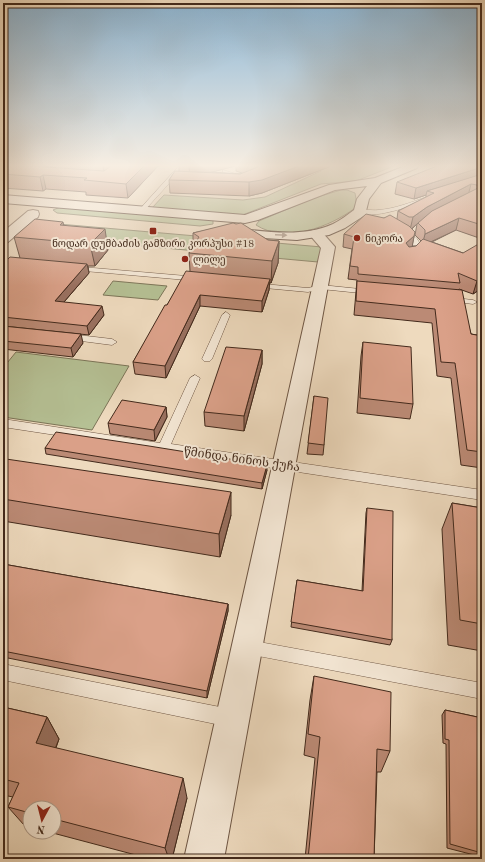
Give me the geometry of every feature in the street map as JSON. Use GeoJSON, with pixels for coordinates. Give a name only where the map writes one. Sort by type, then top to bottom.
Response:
{"type":"FeatureCollection","features":[{"type":"Feature","properties":{"kind":"street"},"geometry":{"type":"LineString","coordinates":[[3,239],[33,214],[52,206]]}},
{"type":"Feature","properties":{"kind":"street"},"geometry":{"type":"LineString","coordinates":[[89,206],[245,218],[254,217],[279,206]]}},
{"type":"Feature","properties":{"kind":"street"},"geometry":{"type":"LineString","coordinates":[[215,216],[220,223],[212,230],[292,236],[316,234],[336,227],[360,212],[362,206]]}},
{"type":"Feature","properties":{"kind":"street"},"geometry":{"type":"LineString","coordinates":[[3,211],[78,218]]}},
{"type":"Feature","properties":{"kind":"street"},"geometry":{"type":"LineString","coordinates":[[254,217],[250,223],[251,226],[255,231],[263,234]]}},
{"type":"Feature","properties":{"kind":"street"},"geometry":{"type":"LineString","coordinates":[[204,859],[321,287],[328,247],[316,234]]}},
{"type":"Feature","properties":{"kind":"lane"},"geometry":{"type":"LineString","coordinates":[[142,210],[145,206]]}},
{"type":"Feature","properties":{"kind":"lane"},"geometry":{"type":"LineString","coordinates":[[360,212],[377,214],[405,206]]}},
{"type":"Feature","properties":{"kind":"lane"},"geometry":{"type":"LineString","coordinates":[[388,220],[391,211]]}},
{"type":"Feature","properties":{"kind":"lane"},"geometry":{"type":"LineString","coordinates":[[393,228],[406,233],[416,242],[416,251],[409,256]]}},
{"type":"Feature","properties":{"kind":"lane"},"geometry":{"type":"LineString","coordinates":[[406,233],[413,233],[417,230]]}},
{"type":"Feature","properties":{"kind":"lane"},"geometry":{"type":"LineString","coordinates":[[66,267],[206,280]]}},
{"type":"Feature","properties":{"kind":"lane"},"geometry":{"type":"LineString","coordinates":[[246,284],[308,290],[321,287],[380,293]]}},
{"type":"Feature","properties":{"kind":"lane"},"geometry":{"type":"LineString","coordinates":[[442,299],[473,302]]}},
{"type":"Feature","properties":{"kind":"lane"},"geometry":{"type":"LineString","coordinates":[[207,359],[226,315]]}},
{"type":"Feature","properties":{"kind":"lane"},"geometry":{"type":"LineString","coordinates":[[57,336],[112,342]]}},
{"type":"Feature","properties":{"kind":"lane"},"geometry":{"type":"LineString","coordinates":[[164,447],[195,378]]}},
{"type":"Feature","properties":{"kind":"lane","name":"წმინდა ნინოს ქუჩა"},"geometry":{"type":"LineString","coordinates":[[3,423],[482,495]]}},
{"type":"Feature","properties":{"kind":"lane"},"geometry":{"type":"LineString","coordinates":[[248,647],[482,692]]}},
{"type":"Feature","properties":{"kind":"lane"},"geometry":{"type":"LineString","coordinates":[[3,672],[233,719]]}},
{"type":"Feature","properties":{"kind":"green space"},"geometry":{"type":"Polygon","coordinates":[[[65,206],[213,220],[213,224],[200,226],[57,213],[53,210],[65,206]]]}},
{"type":"Feature","properties":{"kind":"green space"},"geometry":{"type":"Polygon","coordinates":[[[154,206],[265,206],[240,216],[152,208],[154,206]]]}},
{"type":"Feature","properties":{"kind":"green space"},"geometry":{"type":"Polygon","coordinates":[[[294,206],[355,206],[355,208],[345,215],[320,227],[307,231],[280,233],[268,231],[256,225],[259,221],[294,206]]]}},
{"type":"Feature","properties":{"kind":"green space"},"geometry":{"type":"Polygon","coordinates":[[[36,222],[322,247],[318,262],[21,235],[36,222]]]}},
{"type":"Feature","properties":{"kind":"green space"},"geometry":{"type":"Polygon","coordinates":[[[113,281],[167,286],[158,300],[103,295],[113,281]]]}},
{"type":"Feature","properties":{"kind":"green space"},"geometry":{"type":"Polygon","coordinates":[[[16,352],[129,366],[92,430],[3,417],[3,368],[16,352]]]}},
{"type":"Feature","properties":{"kind":"building"},"geometry":{"type":"Polygon","coordinates":[[[408,206],[428,206],[413,217],[409,217],[398,211],[408,206]]]}},
{"type":"Feature","properties":{"kind":"building"},"geometry":{"type":"Polygon","coordinates":[[[442,206],[482,206],[482,225],[459,218],[425,234],[425,230],[418,223],[432,211],[442,206]]]}},
{"type":"Feature","properties":{"kind":"building"},"geometry":{"type":"Polygon","coordinates":[[[366,214],[384,218],[390,215],[409,226],[415,232],[414,236],[406,243],[409,247],[416,246],[423,239],[463,253],[482,242],[482,277],[477,281],[458,273],[460,283],[358,274],[358,267],[350,266],[354,237],[344,234],[366,214]]]}},
{"type":"Feature","properties":{"kind":"building"},"geometry":{"type":"Polygon","coordinates":[[[35,219],[63,222],[60,225],[105,229],[90,244],[14,237],[35,219]]]}},
{"type":"Feature","properties":{"kind":"building"},"geometry":{"type":"Polygon","coordinates":[[[233,223],[241,223],[268,240],[279,241],[272,261],[189,253],[199,237],[193,233],[233,223]]]}},
{"type":"Feature","properties":{"kind":"building"},"geometry":{"type":"Polygon","coordinates":[[[10,257],[87,264],[55,301],[102,306],[87,326],[3,317],[3,264],[10,257]]]}},
{"type":"Feature","properties":{"kind":"building"},"geometry":{"type":"Polygon","coordinates":[[[186,271],[270,279],[262,301],[200,295],[165,366],[133,362],[165,305],[167,305],[186,271]]]}},
{"type":"Feature","properties":{"kind":"building"},"geometry":{"type":"Polygon","coordinates":[[[357,281],[462,290],[471,334],[482,336],[482,452],[467,450],[455,363],[441,362],[435,309],[356,301],[357,281]]]}},
{"type":"Feature","properties":{"kind":"building"},"geometry":{"type":"Polygon","coordinates":[[[3,326],[81,334],[71,348],[3,341],[3,326]]]}},
{"type":"Feature","properties":{"kind":"building"},"geometry":{"type":"Polygon","coordinates":[[[363,342],[411,347],[413,404],[360,398],[363,342]]]}},
{"type":"Feature","properties":{"kind":"building"},"geometry":{"type":"Polygon","coordinates":[[[226,347],[262,350],[244,416],[204,412],[226,347]]]}},
{"type":"Feature","properties":{"kind":"building"},"geometry":{"type":"Polygon","coordinates":[[[314,396],[328,398],[324,445],[308,443],[314,396]]]}},
{"type":"Feature","properties":{"kind":"building"},"geometry":{"type":"Polygon","coordinates":[[[122,400],[166,407],[154,430],[108,423],[122,400]]]}},
{"type":"Feature","properties":{"kind":"building"},"geometry":{"type":"Polygon","coordinates":[[[56,432],[267,465],[262,483],[45,448],[56,432]]]}},
{"type":"Feature","properties":{"kind":"building"},"geometry":{"type":"Polygon","coordinates":[[[6,459],[231,492],[219,534],[3,499],[3,463],[6,459]]]}},
{"type":"Feature","properties":{"kind":"building"},"geometry":{"type":"Polygon","coordinates":[[[452,503],[482,508],[482,624],[460,620],[452,503]]]}},
{"type":"Feature","properties":{"kind":"building"},"geometry":{"type":"Polygon","coordinates":[[[367,508],[393,511],[392,640],[291,622],[297,580],[363,591],[367,508]]]}},
{"type":"Feature","properties":{"kind":"building"},"geometry":{"type":"Polygon","coordinates":[[[3,564],[228,604],[207,691],[3,651],[3,564]]]}},
{"type":"Feature","properties":{"kind":"building"},"geometry":{"type":"Polygon","coordinates":[[[314,676],[391,692],[390,751],[377,749],[374,859],[308,859],[320,737],[308,734],[314,676]]]}},
{"type":"Feature","properties":{"kind":"building"},"geometry":{"type":"Polygon","coordinates":[[[3,707],[47,717],[36,743],[183,778],[165,848],[62,821],[62,800],[22,800],[22,811],[8,807],[19,783],[3,779],[3,707]]]}},
{"type":"Feature","properties":{"kind":"building"},"geometry":{"type":"Polygon","coordinates":[[[445,710],[482,718],[482,853],[450,844],[449,740],[445,739],[445,710]]]}},
{"type":"Feature","properties":{"kind":"place","name":"ნოდარ დუმბაძის გამზირი კორპუსი #18"},"geometry":{"type":"Point","coordinates":[153,231]}},
{"type":"Feature","properties":{"kind":"place","name":"ნიკორა"},"geometry":{"type":"Point","coordinates":[357,238]}},
{"type":"Feature","properties":{"kind":"place","name":"ლილე"},"geometry":{"type":"Point","coordinates":[185,259]}}]}
